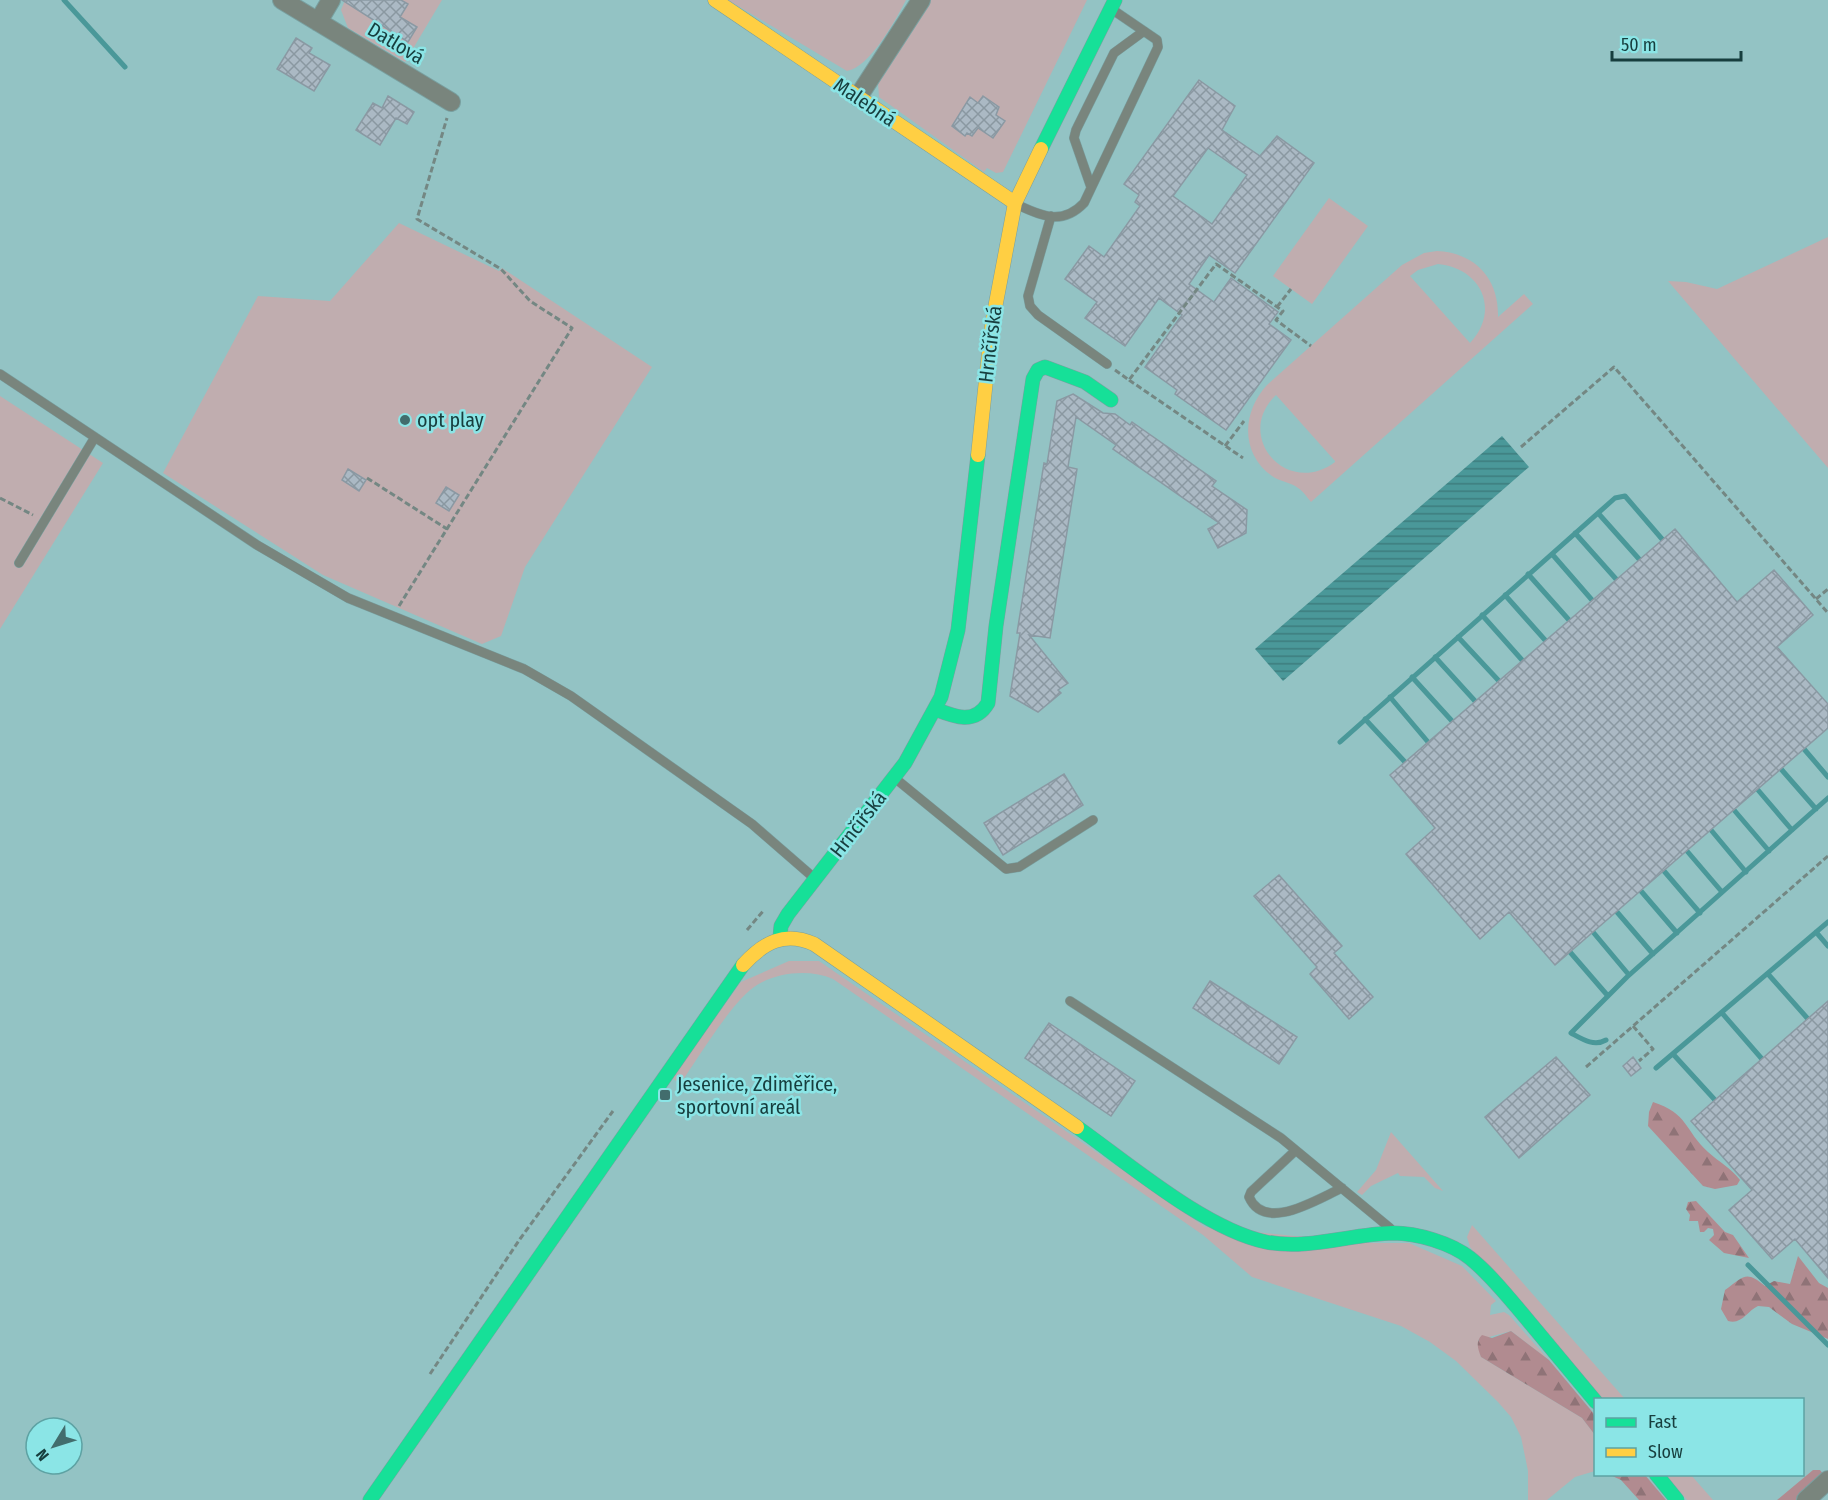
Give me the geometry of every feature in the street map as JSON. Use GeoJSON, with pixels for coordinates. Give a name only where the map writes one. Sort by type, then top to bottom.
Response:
{"type":"FeatureCollection","features":[{"type":"Feature","properties":{"kind":"street","name":"Datlová"},"geometry":{"type":"LineString","coordinates":[[282,0],[451,102]]}},
{"type":"Feature","properties":{"kind":"street"},"geometry":{"type":"LineString","coordinates":[[318,22],[331,0]]}},
{"type":"Feature","properties":{"kind":"street","name":"Malebná"},"geometry":{"type":"LineString","coordinates":[[716,0],[1015,203]]}},
{"type":"Feature","properties":{"kind":"street"},"geometry":{"type":"LineString","coordinates":[[858,98],[921,0]]}},
{"type":"Feature","properties":{"kind":"street","name":"Hrnčířská"},"geometry":{"type":"LineString","coordinates":[[780,937],[783,920],[894,778],[915,749],[936,709],[950,663],[966,582],[992,324],[1015,203],[1113,4]]}},
{"type":"Feature","properties":{"kind":"street"},"geometry":{"type":"LineString","coordinates":[[936,709],[969,719],[982,713],[988,704],[1003,579],[1033,379],[1038,370],[1045,367],[1085,382],[1111,400]]}},
{"type":"Feature","properties":{"kind":"street"},"geometry":{"type":"LineString","coordinates":[[370,1500],[743,965],[759,948],[780,937],[797,937],[814,944],[1211,1221],[1240,1234],[1267,1242],[1296,1245],[1363,1234],[1397,1233],[1431,1239],[1469,1257],[1505,1293],[1594,1400]]}},
{"type":"Feature","properties":{"kind":"street"},"geometry":{"type":"LineString","coordinates":[[1658,1476],[1677,1500]]}},
{"type":"Feature","properties":{"kind":"street"},"geometry":{"type":"LineString","coordinates":[[1806,1500],[1828,1480]]}},
{"type":"Feature","properties":{"kind":"lane"},"geometry":{"type":"LineString","coordinates":[[1015,203],[1052,216],[1065,218],[1084,203],[1158,47],[1157,40],[1113,4]]}},
{"type":"Feature","properties":{"kind":"lane"},"geometry":{"type":"LineString","coordinates":[[1091,187],[1074,138],[1076,130],[1114,52],[1144,31]]}},
{"type":"Feature","properties":{"kind":"lane"},"geometry":{"type":"LineString","coordinates":[[1052,216],[1028,296],[1030,306],[1038,315],[1107,364]]}},
{"type":"Feature","properties":{"kind":"lane"},"geometry":{"type":"LineString","coordinates":[[0,374],[257,545],[348,598],[524,669],[571,696],[752,824],[815,879]]}},
{"type":"Feature","properties":{"kind":"lane"},"geometry":{"type":"LineString","coordinates":[[19,563],[95,437]]}},
{"type":"Feature","properties":{"kind":"lane"},"geometry":{"type":"LineString","coordinates":[[894,778],[1006,869],[1019,867],[1093,820]]}},
{"type":"Feature","properties":{"kind":"lane"},"geometry":{"type":"LineString","coordinates":[[1070,1001],[1281,1138],[1397,1233]]}},
{"type":"Feature","properties":{"kind":"lane"},"geometry":{"type":"LineString","coordinates":[[1295,1150],[1251,1192],[1249,1197],[1255,1209],[1264,1213],[1288,1212],[1342,1188]]}},
{"type":"Feature","properties":{"kind":"path"},"geometry":{"type":"LineString","coordinates":[[393,616],[572,328],[530,301],[501,269],[417,219],[451,102]]}},
{"type":"Feature","properties":{"kind":"path"},"geometry":{"type":"LineString","coordinates":[[1129,380],[1216,264],[1283,311],[1276,320],[1311,346]]}},
{"type":"Feature","properties":{"kind":"path"},"geometry":{"type":"LineString","coordinates":[[1277,307],[1292,289]]}},
{"type":"Feature","properties":{"kind":"path"},"geometry":{"type":"LineString","coordinates":[[1107,364],[1243,458]]}},
{"type":"Feature","properties":{"kind":"path"},"geometry":{"type":"LineString","coordinates":[[1521,447],[1614,367],[1828,613]]}},
{"type":"Feature","properties":{"kind":"path"},"geometry":{"type":"LineString","coordinates":[[1225,446],[1244,421]]}},
{"type":"Feature","properties":{"kind":"path"},"geometry":{"type":"LineString","coordinates":[[367,478],[447,529]]}},
{"type":"Feature","properties":{"kind":"path"},"geometry":{"type":"LineString","coordinates":[[0,498],[44,521]]}},
{"type":"Feature","properties":{"kind":"path"},"geometry":{"type":"LineString","coordinates":[[1816,600],[1828,589]]}},
{"type":"Feature","properties":{"kind":"path"},"geometry":{"type":"LineString","coordinates":[[1586,1067],[1828,856]]}},
{"type":"Feature","properties":{"kind":"path"},"geometry":{"type":"LineString","coordinates":[[1633,1026],[1653,1049],[1639,1061]]}},
{"type":"Feature","properties":{"kind":"shaded area"},"geometry":{"type":"Polygon","coordinates":[[[345,0],[442,0],[405,62],[348,28],[341,10],[345,0]]]}},
{"type":"Feature","properties":{"kind":"shaded area"},"geometry":{"type":"Polygon","coordinates":[[[728,0],[906,0],[889,31],[873,52],[856,68],[847,71],[728,0]]]}},
{"type":"Feature","properties":{"kind":"shaded area"},"geometry":{"type":"Polygon","coordinates":[[[930,0],[1087,0],[1003,172],[996,173],[987,168],[984,172],[879,97],[878,83],[881,75],[930,0]]]}},
{"type":"Feature","properties":{"kind":"shaded area"},"geometry":{"type":"Polygon","coordinates":[[[1329,198],[1368,226],[1312,304],[1273,276],[1329,198]]]}},
{"type":"Feature","properties":{"kind":"shaded area","name":"opt play"},"geometry":{"type":"Polygon","coordinates":[[[399,223],[499,271],[502,268],[652,367],[525,567],[501,636],[482,644],[323,575],[163,473],[258,296],[330,301],[399,223]]]}},
{"type":"Feature","properties":{"kind":"shaded area"},"geometry":{"type":"Polygon","coordinates":[[[1828,237],[1828,468],[1668,281],[1686,282],[1717,289],[1828,237]]]}},
{"type":"Feature","properties":{"kind":"shaded area"},"geometry":{"type":"Polygon","coordinates":[[[1437,251],[1451,253],[1474,263],[1482,270],[1494,291],[1498,317],[1524,294],[1533,304],[1311,502],[1295,486],[1272,476],[1254,456],[1248,432],[1253,407],[1267,385],[1402,265],[1424,253],[1437,251]],[[1438,264],[1418,270],[1410,276],[1470,343],[1484,317],[1485,305],[1482,293],[1466,273],[1438,264]],[[1276,395],[1264,411],[1260,428],[1263,444],[1271,457],[1284,467],[1299,472],[1317,471],[1335,462],[1335,461],[1276,395]]]}},
{"type":"Feature","properties":{"kind":"shaded area"},"geometry":{"type":"Polygon","coordinates":[[[0,396],[103,463],[0,629],[0,396]]]}},
{"type":"Feature","properties":{"kind":"shaded area"},"geometry":{"type":"Polygon","coordinates":[[[789,961],[819,961],[1205,1227],[1365,1243],[1409,1243],[1462,1266],[1496,1301],[1491,1305],[1490,1315],[1504,1312],[1509,1315],[1549,1360],[1511,1331],[1478,1340],[1481,1357],[1582,1418],[1594,1434],[1594,1471],[1575,1477],[1547,1500],[1528,1500],[1528,1471],[1521,1437],[1511,1417],[1456,1361],[1430,1342],[1401,1326],[1252,1277],[1203,1235],[833,979],[814,974],[794,973],[774,977],[757,985],[737,1003],[716,1030],[680,1084],[672,1078],[741,982],[789,961]]]}},
{"type":"Feature","properties":{"kind":"shaded area"},"geometry":{"type":"Polygon","coordinates":[[[1391,1132],[1443,1191],[1435,1188],[1424,1177],[1400,1176],[1398,1173],[1371,1186],[1362,1195],[1357,1192],[1376,1170],[1391,1132]]]}},
{"type":"Feature","properties":{"kind":"shaded area"},"geometry":{"type":"Polygon","coordinates":[[[1472,1225],[1624,1398],[1602,1398],[1470,1247],[1467,1237],[1472,1225]]]}},
{"type":"Feature","properties":{"kind":"shaded area"},"geometry":{"type":"Polygon","coordinates":[[[1667,1476],[1692,1476],[1713,1500],[1687,1500],[1667,1476]]]}},
{"type":"Feature","properties":{"kind":"green space"},"geometry":{"type":"Polygon","coordinates":[[[1653,1102],[1664,1106],[1680,1117],[1700,1144],[1740,1180],[1737,1185],[1715,1189],[1703,1186],[1648,1126],[1649,1112],[1653,1102]]]}},
{"type":"Feature","properties":{"kind":"green space"},"geometry":{"type":"Polygon","coordinates":[[[1696,1201],[1725,1232],[1733,1235],[1749,1258],[1724,1253],[1709,1240],[1714,1235],[1713,1229],[1708,1228],[1700,1232],[1698,1221],[1689,1221],[1690,1215],[1686,1209],[1688,1202],[1696,1201]]]}},
{"type":"Feature","properties":{"kind":"green space"},"geometry":{"type":"Polygon","coordinates":[[[1798,1256],[1819,1283],[1828,1288],[1828,1339],[1792,1324],[1769,1307],[1758,1306],[1737,1321],[1728,1321],[1721,1309],[1725,1290],[1745,1277],[1753,1278],[1765,1286],[1774,1281],[1790,1284],[1798,1256]]]}},
{"type":"Feature","properties":{"kind":"green space"},"geometry":{"type":"Polygon","coordinates":[[[1511,1331],[1549,1360],[1594,1414],[1594,1434],[1582,1418],[1481,1357],[1478,1348],[1480,1338],[1482,1335],[1492,1338],[1511,1331]]]}},
{"type":"Feature","properties":{"kind":"green space"},"geometry":{"type":"Polygon","coordinates":[[[1813,1470],[1820,1470],[1824,1475],[1801,1500],[1777,1500],[1813,1470]]]}},
{"type":"Feature","properties":{"kind":"green space"},"geometry":{"type":"Polygon","coordinates":[[[1612,1476],[1646,1476],[1666,1500],[1639,1500],[1621,1480],[1612,1476]]]}},
{"type":"Feature","properties":{"kind":"water"},"geometry":{"type":"Polygon","coordinates":[[[1502,436],[1529,467],[1283,681],[1255,649],[1502,436]]]}},
{"type":"Feature","properties":{"kind":"building"},"geometry":{"type":"Polygon","coordinates":[[[342,0],[401,0],[408,4],[400,17],[417,27],[408,42],[342,0]]]}},
{"type":"Feature","properties":{"kind":"building"},"geometry":{"type":"Polygon","coordinates":[[[296,38],[312,48],[309,53],[330,65],[314,91],[277,69],[296,38]]]}},
{"type":"Feature","properties":{"kind":"building"},"geometry":{"type":"Polygon","coordinates":[[[1199,80],[1235,106],[1222,130],[1260,156],[1277,136],[1314,163],[1235,273],[1209,255],[1189,284],[1214,302],[1231,278],[1278,312],[1269,324],[1291,340],[1226,430],[1175,394],[1177,390],[1145,367],[1182,315],[1159,298],[1125,346],[1085,318],[1097,302],[1065,279],[1089,246],[1104,257],[1140,206],[1135,202],[1139,195],[1124,184],[1199,80]],[[1208,148],[1173,196],[1212,224],[1247,175],[1208,148]]]}},
{"type":"Feature","properties":{"kind":"building"},"geometry":{"type":"Polygon","coordinates":[[[388,96],[414,112],[407,124],[396,118],[380,145],[356,130],[373,103],[382,108],[388,96]]]}},
{"type":"Feature","properties":{"kind":"building"},"geometry":{"type":"Polygon","coordinates":[[[983,96],[999,107],[996,115],[1005,121],[993,138],[978,128],[972,136],[967,133],[965,136],[952,126],[970,97],[978,103],[983,96]]]}},
{"type":"Feature","properties":{"kind":"building"},"geometry":{"type":"Polygon","coordinates":[[[1073,394],[1103,413],[1115,414],[1130,425],[1132,422],[1216,481],[1212,486],[1247,510],[1246,533],[1218,548],[1208,529],[1219,523],[1113,449],[1116,445],[1076,417],[1068,467],[1077,469],[1050,638],[1029,635],[1068,683],[1058,690],[1061,693],[1038,712],[1010,696],[1020,633],[1017,633],[1044,463],[1047,464],[1057,401],[1073,394]]]}},
{"type":"Feature","properties":{"kind":"building"},"geometry":{"type":"Polygon","coordinates":[[[348,469],[366,480],[359,491],[342,480],[348,469]]]}},
{"type":"Feature","properties":{"kind":"building"},"geometry":{"type":"Polygon","coordinates":[[[446,487],[459,495],[449,511],[436,503],[446,487]]]}},
{"type":"Feature","properties":{"kind":"building"},"geometry":{"type":"Polygon","coordinates":[[[1675,529],[1737,602],[1774,570],[1813,615],[1777,647],[1828,704],[1828,728],[1555,965],[1509,912],[1480,939],[1406,854],[1435,828],[1390,775],[1675,529]]]}},
{"type":"Feature","properties":{"kind":"building"},"geometry":{"type":"Polygon","coordinates":[[[1064,774],[1083,805],[1003,855],[984,823],[1064,774]]]}},
{"type":"Feature","properties":{"kind":"building"},"geometry":{"type":"Polygon","coordinates":[[[1279,875],[1342,946],[1334,953],[1373,997],[1349,1019],[1310,974],[1317,967],[1254,896],[1279,875]]]}},
{"type":"Feature","properties":{"kind":"building"},"geometry":{"type":"Polygon","coordinates":[[[1210,981],[1297,1037],[1279,1064],[1193,1008],[1210,981]]]}},
{"type":"Feature","properties":{"kind":"building"},"geometry":{"type":"Polygon","coordinates":[[[1828,1001],[1828,1278],[1795,1239],[1772,1259],[1729,1210],[1752,1190],[1691,1121],[1828,1001]]]}},
{"type":"Feature","properties":{"kind":"building"},"geometry":{"type":"Polygon","coordinates":[[[1049,1023],[1135,1081],[1111,1116],[1025,1058],[1049,1023]]]}},
{"type":"Feature","properties":{"kind":"building"},"geometry":{"type":"Polygon","coordinates":[[[1556,1057],[1590,1095],[1519,1158],[1485,1117],[1556,1057]]]}},
{"type":"Feature","properties":{"kind":"building"},"geometry":{"type":"Polygon","coordinates":[[[1633,1057],[1641,1068],[1631,1076],[1623,1066],[1633,1057]]]}},
{"type":"Feature","properties":{"kind":"waterway"},"geometry":{"type":"LineString","coordinates":[[64,0],[125,67]]}},
{"type":"Feature","properties":{"kind":"waterway"},"geometry":{"type":"LineString","coordinates":[[1340,742],[1615,498],[1625,496],[1662,539]]}},
{"type":"Feature","properties":{"kind":"waterway"},"geometry":{"type":"LineString","coordinates":[[1598,513],[1639,559]]}},
{"type":"Feature","properties":{"kind":"waterway"},"geometry":{"type":"LineString","coordinates":[[1575,533],[1616,579]]}},
{"type":"Feature","properties":{"kind":"waterway"},"geometry":{"type":"LineString","coordinates":[[1552,554],[1592,600]]}},
{"type":"Feature","properties":{"kind":"waterway"},"geometry":{"type":"LineString","coordinates":[[1528,574],[1569,620]]}},
{"type":"Feature","properties":{"kind":"waterway"},"geometry":{"type":"LineString","coordinates":[[1505,595],[1545,640]]}},
{"type":"Feature","properties":{"kind":"waterway"},"geometry":{"type":"LineString","coordinates":[[1482,615],[1522,660]]}},
{"type":"Feature","properties":{"kind":"waterway"},"geometry":{"type":"LineString","coordinates":[[1458,637],[1499,681]]}},
{"type":"Feature","properties":{"kind":"waterway"},"geometry":{"type":"LineString","coordinates":[[1435,657],[1475,701]]}},
{"type":"Feature","properties":{"kind":"waterway"},"geometry":{"type":"LineString","coordinates":[[1412,677],[1452,721]]}},
{"type":"Feature","properties":{"kind":"waterway"},"geometry":{"type":"LineString","coordinates":[[1390,697],[1428,742]]}},
{"type":"Feature","properties":{"kind":"waterway"},"geometry":{"type":"LineString","coordinates":[[1365,719],[1405,762]]}},
{"type":"Feature","properties":{"kind":"waterway"},"geometry":{"type":"LineString","coordinates":[[1804,749],[1828,777]]}},
{"type":"Feature","properties":{"kind":"waterway"},"geometry":{"type":"LineString","coordinates":[[1781,769],[1816,809]]}},
{"type":"Feature","properties":{"kind":"waterway"},"geometry":{"type":"LineString","coordinates":[[1758,790],[1792,830]]}},
{"type":"Feature","properties":{"kind":"waterway"},"geometry":{"type":"LineString","coordinates":[[1606,1040],[1597,1043],[1584,1040],[1571,1033],[1627,977],[1828,798]]}},
{"type":"Feature","properties":{"kind":"waterway"},"geometry":{"type":"LineString","coordinates":[[1734,810],[1769,851]]}},
{"type":"Feature","properties":{"kind":"waterway"},"geometry":{"type":"LineString","coordinates":[[1711,830],[1746,872]]}},
{"type":"Feature","properties":{"kind":"waterway"},"geometry":{"type":"LineString","coordinates":[[1687,851],[1722,892]]}},
{"type":"Feature","properties":{"kind":"waterway"},"geometry":{"type":"LineString","coordinates":[[1664,871],[1700,913]]}},
{"type":"Feature","properties":{"kind":"waterway"},"geometry":{"type":"LineString","coordinates":[[1641,891],[1677,933]]}},
{"type":"Feature","properties":{"kind":"waterway"},"geometry":{"type":"LineString","coordinates":[[1617,912],[1653,954]]}},
{"type":"Feature","properties":{"kind":"waterway"},"geometry":{"type":"LineString","coordinates":[[1656,1068],[1828,922]]}},
{"type":"Feature","properties":{"kind":"waterway"},"geometry":{"type":"LineString","coordinates":[[1593,932],[1629,975]]}},
{"type":"Feature","properties":{"kind":"waterway"},"geometry":{"type":"LineString","coordinates":[[1816,932],[1828,946]]}},
{"type":"Feature","properties":{"kind":"waterway"},"geometry":{"type":"LineString","coordinates":[[1570,952],[1608,996]]}},
{"type":"Feature","properties":{"kind":"waterway"},"geometry":{"type":"LineString","coordinates":[[1768,974],[1808,1019]]}},
{"type":"Feature","properties":{"kind":"waterway"},"geometry":{"type":"LineString","coordinates":[[1722,1013],[1762,1059]]}},
{"type":"Feature","properties":{"kind":"waterway"},"geometry":{"type":"LineString","coordinates":[[1673,1054],[1715,1100]]}},
{"type":"Feature","properties":{"kind":"waterway"},"geometry":{"type":"LineString","coordinates":[[1748,1265],[1828,1345]]}},
{"type":"Feature","properties":{"kind":"traffic: fast"},"geometry":{"type":"LineString","coordinates":[[1041,149],[1115,0]]}},
{"type":"Feature","properties":{"kind":"traffic: fast"},"geometry":{"type":"LineString","coordinates":[[935,709],[950,715],[971,717],[983,710],[988,703],[996,626],[1033,379],[1038,370],[1045,367],[1085,382],[1111,400]]}},
{"type":"Feature","properties":{"kind":"traffic: fast"},"geometry":{"type":"LineString","coordinates":[[780,937],[781,926],[788,914],[905,763],[941,697],[958,630],[978,455]]}},
{"type":"Feature","properties":{"kind":"traffic: fast"},"geometry":{"type":"LineString","coordinates":[[370,1500],[743,965]]}},
{"type":"Feature","properties":{"kind":"traffic: fast"},"geometry":{"type":"LineString","coordinates":[[1077,1127],[1168,1194],[1218,1224],[1242,1235],[1266,1242],[1298,1244],[1402,1233],[1423,1237],[1453,1248],[1470,1258],[1492,1279],[1594,1400]]}},
{"type":"Feature","properties":{"kind":"traffic: fast"},"geometry":{"type":"LineString","coordinates":[[1658,1476],[1677,1500]]}},
{"type":"Feature","properties":{"kind":"traffic: slow"},"geometry":{"type":"LineString","coordinates":[[715,0],[1015,203]]}},
{"type":"Feature","properties":{"kind":"traffic: slow"},"geometry":{"type":"LineString","coordinates":[[978,455],[992,324],[1015,203],[1041,149]]}},
{"type":"Feature","properties":{"kind":"traffic: slow"},"geometry":{"type":"LineString","coordinates":[[743,965],[759,950],[776,941],[794,939],[814,944],[1077,1127]]}},
{"type":"Feature","properties":{"kind":"place","name":"opt play"},"geometry":{"type":"Point","coordinates":[405,420]}},
{"type":"Feature","properties":{"kind":"place","name":"Jesenice, Zdiměřice, sportovní areál"},"geometry":{"type":"Point","coordinates":[665,1095]}}]}
